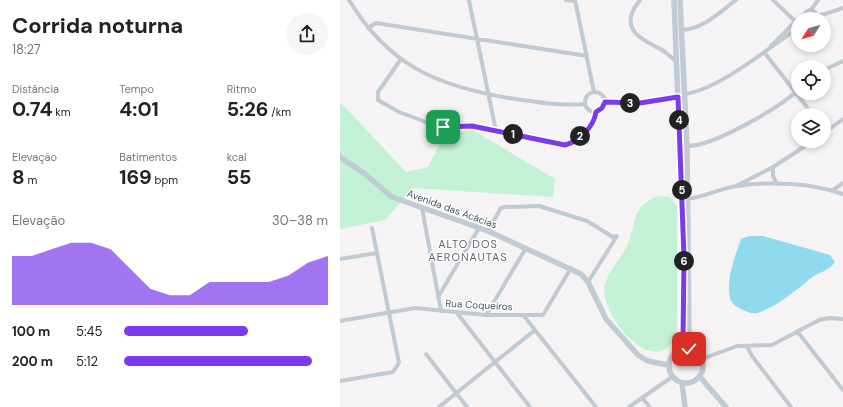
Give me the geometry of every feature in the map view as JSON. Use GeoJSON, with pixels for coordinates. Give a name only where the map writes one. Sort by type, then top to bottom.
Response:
{"type":"FeatureCollection","features":[{"type":"Feature","properties":{"kind":"main road"},"geometry":{"type":"LineString","coordinates":[[674,0],[678,97],[685,199],[689,340],[694,350],[702,359],[703,368],[700,377],[692,383],[682,383],[672,377],[668,365],[672,355],[680,349],[683,342],[685,199],[687,146],[680,0]]}},
{"type":"Feature","properties":{"kind":"main road","name":"Avenida das Acácias"},"geometry":{"type":"LineString","coordinates":[[340,157],[365,174],[392,197],[488,231],[571,268],[581,274],[588,282],[606,319],[638,355],[648,361],[668,365]]}},
{"type":"Feature","properties":{"kind":"main road"},"geometry":{"type":"LineString","coordinates":[[680,349],[694,350]]}},
{"type":"Feature","properties":{"kind":"main road"},"geometry":{"type":"LineString","coordinates":[[700,377],[726,407]]}},
{"type":"Feature","properties":{"kind":"main road"},"geometry":{"type":"LineString","coordinates":[[682,383],[685,407]]}},
{"type":"Feature","properties":{"kind":"street"},"geometry":{"type":"LineString","coordinates":[[349,0],[368,28],[401,59],[426,75],[446,84],[489,95],[550,104],[585,104]]}},
{"type":"Feature","properties":{"kind":"street"},"geometry":{"type":"LineString","coordinates":[[469,0],[496,131]]}},
{"type":"Feature","properties":{"kind":"street"},"geometry":{"type":"LineString","coordinates":[[566,0],[575,1],[594,92]]}},
{"type":"Feature","properties":{"kind":"street"},"geometry":{"type":"LineString","coordinates":[[640,0],[632,14],[631,22],[636,33],[641,39],[664,52],[677,62]]}},
{"type":"Feature","properties":{"kind":"street"},"geometry":{"type":"LineString","coordinates":[[682,30],[689,30],[700,25],[736,0]]}},
{"type":"Feature","properties":{"kind":"street"},"geometry":{"type":"LineString","coordinates":[[773,0],[791,16]]}},
{"type":"Feature","properties":{"kind":"street"},"geometry":{"type":"LineString","coordinates":[[812,10],[818,0]]}},
{"type":"Feature","properties":{"kind":"street"},"geometry":{"type":"LineString","coordinates":[[831,12],[843,8]]}},
{"type":"Feature","properties":{"kind":"street"},"geometry":{"type":"LineString","coordinates":[[806,12],[807,10],[812,10],[815,12]]}},
{"type":"Feature","properties":{"kind":"street"},"geometry":{"type":"LineString","coordinates":[[368,28],[376,23],[586,56]]}},
{"type":"Feature","properties":{"kind":"street"},"geometry":{"type":"LineString","coordinates":[[770,48],[791,27]]}},
{"type":"Feature","properties":{"kind":"street"},"geometry":{"type":"LineString","coordinates":[[684,94],[701,90],[737,71],[791,33]]}},
{"type":"Feature","properties":{"kind":"street"},"geometry":{"type":"LineString","coordinates":[[764,52],[791,84]]}},
{"type":"Feature","properties":{"kind":"street"},"geometry":{"type":"LineString","coordinates":[[401,59],[378,92],[378,98],[381,103],[399,112],[434,125],[472,126],[568,144],[591,127],[595,120],[596,112],[602,108],[605,102],[602,95],[594,92],[588,95],[585,104]]}},
{"type":"Feature","properties":{"kind":"street"},"geometry":{"type":"LineString","coordinates":[[831,67],[843,61]]}},
{"type":"Feature","properties":{"kind":"street"},"geometry":{"type":"LineString","coordinates":[[687,146],[699,144],[742,126],[791,95]]}},
{"type":"Feature","properties":{"kind":"street"},"geometry":{"type":"LineString","coordinates":[[605,102],[640,103],[678,97]]}},
{"type":"Feature","properties":{"kind":"street"},"geometry":{"type":"LineString","coordinates":[[585,104],[589,110],[596,112]]}},
{"type":"Feature","properties":{"kind":"street"},"geometry":{"type":"LineString","coordinates":[[831,127],[843,119]]}},
{"type":"Feature","properties":{"kind":"street"},"geometry":{"type":"LineString","coordinates":[[736,186],[773,167],[802,148]]}},
{"type":"Feature","properties":{"kind":"street"},"geometry":{"type":"LineString","coordinates":[[773,167],[773,176],[777,184]]}},
{"type":"Feature","properties":{"kind":"street"},"geometry":{"type":"LineString","coordinates":[[833,190],[843,183]]}},
{"type":"Feature","properties":{"kind":"street"},"geometry":{"type":"LineString","coordinates":[[685,199],[736,186],[777,184],[833,190],[843,194]]}},
{"type":"Feature","properties":{"kind":"street"},"geometry":{"type":"LineString","coordinates":[[488,231],[500,208],[539,206],[587,221],[613,237],[617,236],[588,282]]}},
{"type":"Feature","properties":{"kind":"street"},"geometry":{"type":"LineString","coordinates":[[422,208],[440,311]]}},
{"type":"Feature","properties":{"kind":"street"},"geometry":{"type":"LineString","coordinates":[[340,381],[393,372],[399,363],[372,228]]}},
{"type":"Feature","properties":{"kind":"street"},"geometry":{"type":"LineString","coordinates":[[438,297],[479,228]]}},
{"type":"Feature","properties":{"kind":"street"},"geometry":{"type":"LineString","coordinates":[[486,315],[526,248]]}},
{"type":"Feature","properties":{"kind":"street"},"geometry":{"type":"LineString","coordinates":[[340,259],[377,253]]}},
{"type":"Feature","properties":{"kind":"street","name":"Rua Coqueiros"},"geometry":{"type":"LineString","coordinates":[[340,321],[415,308],[486,315],[543,315],[571,268]]}},
{"type":"Feature","properties":{"kind":"street"},"geometry":{"type":"LineString","coordinates":[[457,313],[494,363],[530,407]]}},
{"type":"Feature","properties":{"kind":"street"},"geometry":{"type":"LineString","coordinates":[[524,316],[596,407]]}},
{"type":"Feature","properties":{"kind":"street"},"geometry":{"type":"LineString","coordinates":[[702,359],[726,349],[772,345],[819,320],[830,318],[843,319]]}},
{"type":"Feature","properties":{"kind":"street"},"geometry":{"type":"LineString","coordinates":[[439,407],[535,330]]}},
{"type":"Feature","properties":{"kind":"street"},"geometry":{"type":"LineString","coordinates":[[797,331],[843,390]]}},
{"type":"Feature","properties":{"kind":"street"},"geometry":{"type":"LineString","coordinates":[[747,346],[752,356],[791,407]]}},
{"type":"Feature","properties":{"kind":"street"},"geometry":{"type":"LineString","coordinates":[[426,354],[467,407]]}},
{"type":"Feature","properties":{"kind":"street"},"geometry":{"type":"LineString","coordinates":[[629,407],[672,377]]}},
{"type":"Feature","properties":{"kind":"street"},"geometry":{"type":"LineString","coordinates":[[642,398],[650,407]]}},
{"type":"Feature","properties":{"kind":"green space"},"geometry":{"type":"Polygon","coordinates":[[[340,102],[406,172],[428,167],[443,138],[471,129],[555,179],[553,197],[413,188],[385,220],[340,229],[340,102]]]}},
{"type":"Feature","properties":{"kind":"green space"},"geometry":{"type":"Polygon","coordinates":[[[658,196],[670,197],[677,207],[677,324],[675,337],[670,345],[661,351],[651,351],[641,347],[630,339],[621,329],[607,305],[604,294],[607,279],[629,241],[637,214],[644,204],[658,196]]]}},
{"type":"Feature","properties":{"kind":"water"},"geometry":{"type":"Polygon","coordinates":[[[749,236],[763,236],[830,255],[835,262],[830,268],[814,276],[778,303],[764,311],[750,313],[733,304],[729,291],[730,275],[741,239],[749,236]]]}},
{"type":"Feature","properties":{"kind":"district","name":"ALTO DOS AERONAUTAS"},"geometry":{"type":"Point","coordinates":[468,250]}},
{"type":"Feature","properties":{"kind":"route"},"geometry":{"type":"LineString","coordinates":[[443,127],[472,126],[565,145],[571,143],[591,127],[595,120],[596,112],[602,108],[605,102],[640,103],[678,97],[684,257],[683,342],[680,349],[689,349]]}}]}
